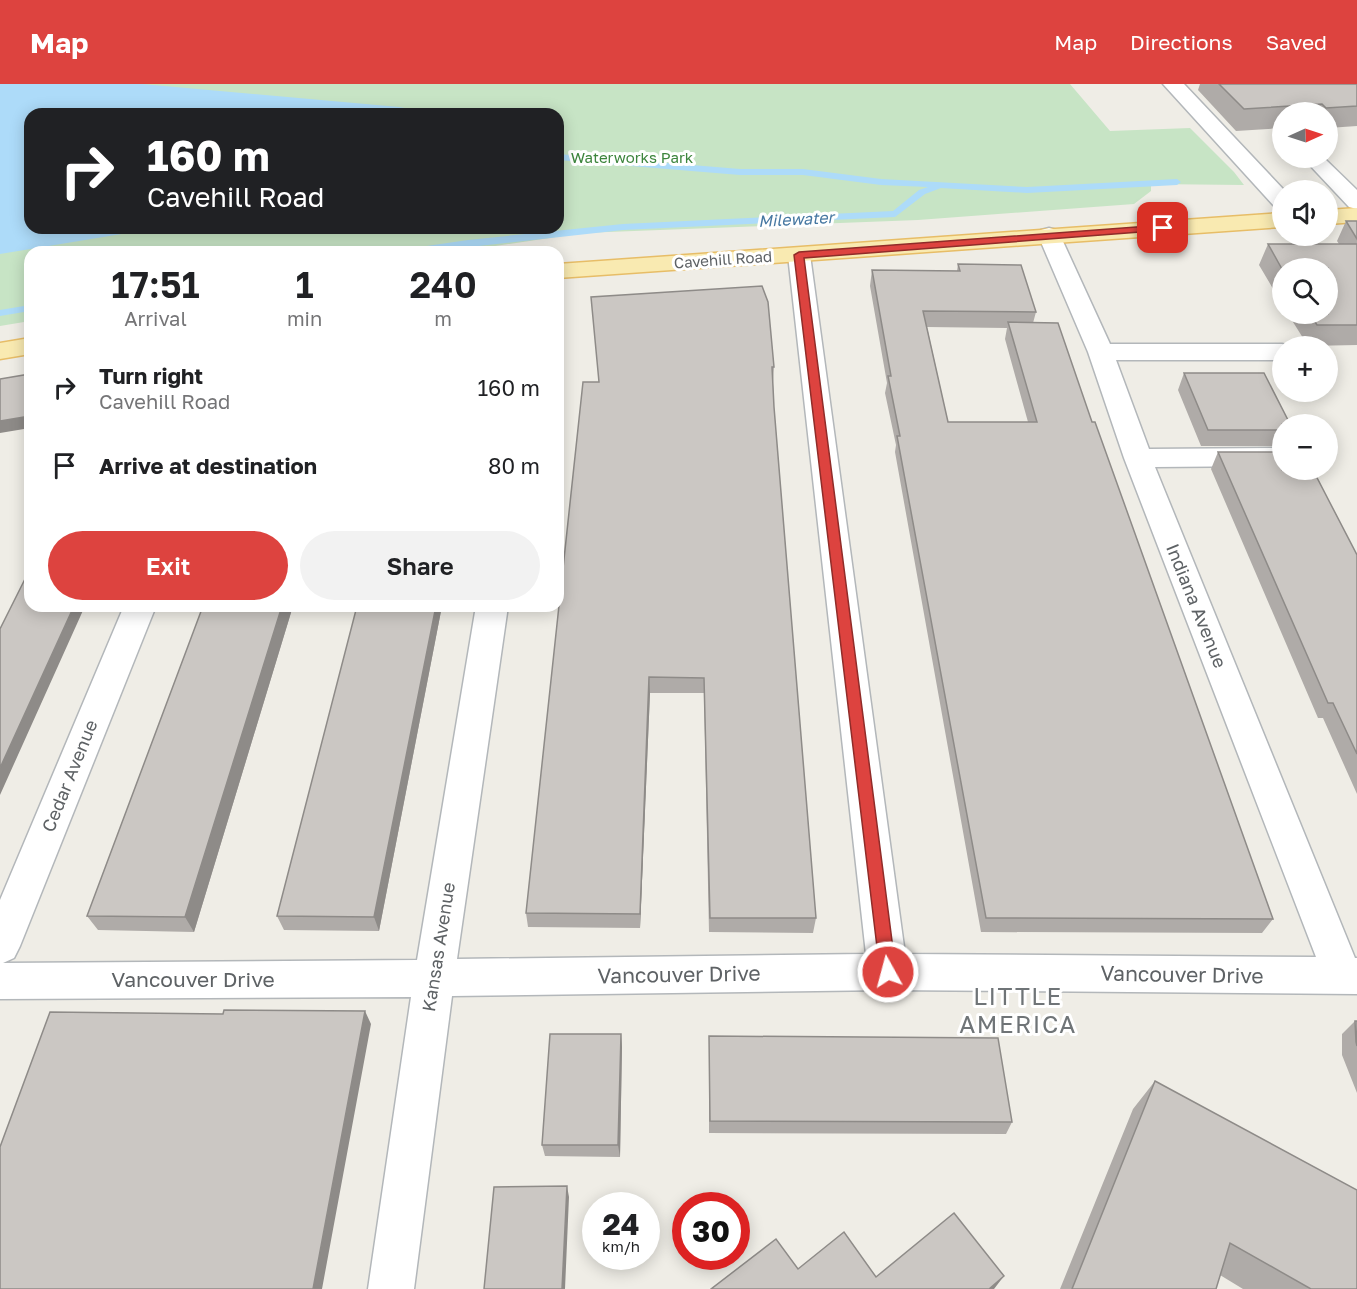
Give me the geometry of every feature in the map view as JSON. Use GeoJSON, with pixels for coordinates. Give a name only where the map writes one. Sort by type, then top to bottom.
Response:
{"type":"FeatureCollection","features":[{"type":"Feature","properties":{"kind":"main road"},"geometry":{"type":"LineString","coordinates":[[1338,216],[1357,215]]}},
{"type":"Feature","properties":{"kind":"main road","name":"Cavehill Road"},"geometry":{"type":"LineString","coordinates":[[564,271],[1272,221]]}},
{"type":"Feature","properties":{"kind":"main road"},"geometry":{"type":"LineString","coordinates":[[0,351],[24,347]]}},
{"type":"Feature","properties":{"kind":"street"},"geometry":{"type":"LineString","coordinates":[[1173,84],[1272,190]]}},
{"type":"Feature","properties":{"kind":"street"},"geometry":{"type":"LineString","coordinates":[[1324,168],[1357,202]]}},
{"type":"Feature","properties":{"kind":"street","name":"Indiana Avenue"},"geometry":{"type":"LineString","coordinates":[[1049,235],[1101,352],[1137,458],[1350,976]]}},
{"type":"Feature","properties":{"kind":"street"},"geometry":{"type":"LineString","coordinates":[[799,255],[888,972]]}},
{"type":"Feature","properties":{"kind":"street"},"geometry":{"type":"LineString","coordinates":[[1101,352],[1272,352]]}},
{"type":"Feature","properties":{"kind":"street"},"geometry":{"type":"LineString","coordinates":[[1137,458],[1272,457]]}},
{"type":"Feature","properties":{"kind":"street","name":"Cedar Avenue"},"geometry":{"type":"LineString","coordinates":[[0,946],[138,612]]}},
{"type":"Feature","properties":{"kind":"street","name":"Kansas Avenue"},"geometry":{"type":"LineString","coordinates":[[391,1289],[434,978],[491,612]]}},
{"type":"Feature","properties":{"kind":"street","name":"Vancouver Drive"},"geometry":{"type":"LineString","coordinates":[[0,981],[888,972],[1350,976]]}},
{"type":"Feature","properties":{"kind":"green space","name":"Waterworks Park"},"geometry":{"type":"Polygon","coordinates":[[[0,84],[1070,84],[1110,131],[1190,128],[1244,185],[1151,184],[1151,191],[1134,204],[918,220],[582,233],[496,246],[24,246],[24,322],[0,326],[0,84]]]}},
{"type":"Feature","properties":{"kind":"water"},"geometry":{"type":"Polygon","coordinates":[[[0,84],[142,84],[405,108],[24,108],[24,234],[122,234],[49,246],[24,246],[24,250],[0,254],[0,84]]]}},
{"type":"Feature","properties":{"kind":"building"},"geometry":{"type":"Polygon","coordinates":[[[1219,84],[1357,84],[1357,106],[1338,107],[1338,102],[1272,102],[1272,107],[1244,109],[1219,84]]]}},
{"type":"Feature","properties":{"kind":"building"},"geometry":{"type":"Polygon","coordinates":[[[1346,221],[1357,221],[1357,239],[1346,221]]]}},
{"type":"Feature","properties":{"kind":"building"},"geometry":{"type":"Polygon","coordinates":[[[1268,244],[1272,246],[1338,246],[1338,244],[1357,244],[1357,325],[1316,324],[1338,324],[1338,258],[1276,258],[1268,244]]]}},
{"type":"Feature","properties":{"kind":"building"},"geometry":{"type":"Polygon","coordinates":[[[958,264],[1021,265],[1036,312],[923,311],[948,422],[1037,422],[1008,322],[1058,323],[1273,919],[986,918],[897,436],[900,436],[888,376],[891,376],[872,270],[960,271],[958,264]]]}},
{"type":"Feature","properties":{"kind":"building"},"geometry":{"type":"Polygon","coordinates":[[[762,286],[768,302],[774,367],[772,367],[774,407],[816,918],[710,918],[704,678],[649,677],[640,914],[526,913],[558,612],[564,612],[564,559],[583,382],[599,382],[591,297],[762,286]]]}},
{"type":"Feature","properties":{"kind":"building"},"geometry":{"type":"Polygon","coordinates":[[[1184,373],[1264,373],[1272,389],[1272,402],[1279,402],[1285,414],[1272,414],[1272,430],[1208,430],[1184,373]]]}},
{"type":"Feature","properties":{"kind":"building"},"geometry":{"type":"Polygon","coordinates":[[[24,375],[24,417],[0,421],[0,379],[24,375]]]}},
{"type":"Feature","properties":{"kind":"building"},"geometry":{"type":"Polygon","coordinates":[[[1218,452],[1272,452],[1272,480],[1318,480],[1357,555],[1357,754],[1333,703],[1328,703],[1218,452]]]}},
{"type":"Feature","properties":{"kind":"building"},"geometry":{"type":"Polygon","coordinates":[[[24,581],[24,612],[71,612],[0,768],[0,629],[24,581]]]}},
{"type":"Feature","properties":{"kind":"building"},"geometry":{"type":"Polygon","coordinates":[[[201,612],[280,612],[185,917],[87,916],[201,612]]]}},
{"type":"Feature","properties":{"kind":"building"},"geometry":{"type":"Polygon","coordinates":[[[355,612],[435,612],[374,917],[277,916],[355,612]]]}},
{"type":"Feature","properties":{"kind":"building"},"geometry":{"type":"Polygon","coordinates":[[[224,1010],[365,1011],[313,1289],[0,1289],[0,1147],[50,1012],[223,1014],[224,1010]]]}},
{"type":"Feature","properties":{"kind":"building"},"geometry":{"type":"Polygon","coordinates":[[[1355,1021],[1357,1021],[1357,1046],[1356,1042],[1355,1021]]]}},
{"type":"Feature","properties":{"kind":"building"},"geometry":{"type":"Polygon","coordinates":[[[550,1034],[621,1034],[618,1145],[542,1145],[550,1034]]]}},
{"type":"Feature","properties":{"kind":"building"},"geometry":{"type":"Polygon","coordinates":[[[709,1036],[998,1038],[1012,1122],[710,1121],[709,1036]]]}},
{"type":"Feature","properties":{"kind":"building"},"geometry":{"type":"Polygon","coordinates":[[[1155,1081],[1357,1190],[1357,1289],[1311,1289],[1230,1243],[1216,1289],[1072,1289],[1155,1081]]]}},
{"type":"Feature","properties":{"kind":"building"},"geometry":{"type":"Polygon","coordinates":[[[567,1186],[562,1289],[484,1289],[494,1187],[567,1186]]]}},
{"type":"Feature","properties":{"kind":"building"},"geometry":{"type":"Polygon","coordinates":[[[954,1213],[1004,1276],[989,1289],[711,1289],[736,1270],[750,1270],[750,1259],[776,1239],[798,1269],[844,1232],[876,1277],[954,1213]]]}},
{"type":"Feature","properties":{"kind":"waterway"},"geometry":{"type":"LineString","coordinates":[[564,157],[740,172],[803,172],[881,182],[1027,190],[1177,182]]}},
{"type":"Feature","properties":{"kind":"waterway","name":"Milewater"},"geometry":{"type":"LineString","coordinates":[[564,233],[623,227],[895,214],[922,192],[937,187]]}},
{"type":"Feature","properties":{"kind":"waterway","name":"Milewater"},"geometry":{"type":"LineString","coordinates":[[447,246],[555,234]]}},
{"type":"Feature","properties":{"kind":"waterway","name":"Milewater"},"geometry":{"type":"LineString","coordinates":[[0,313],[24,309]]}},
{"type":"Feature","properties":{"kind":"district","name":"LITTLE AMERICA"},"geometry":{"type":"Point","coordinates":[1018,1011]}},
{"type":"Feature","properties":{"kind":"route"},"geometry":{"type":"LineString","coordinates":[[888,972],[799,255],[1163,228]]}}]}
